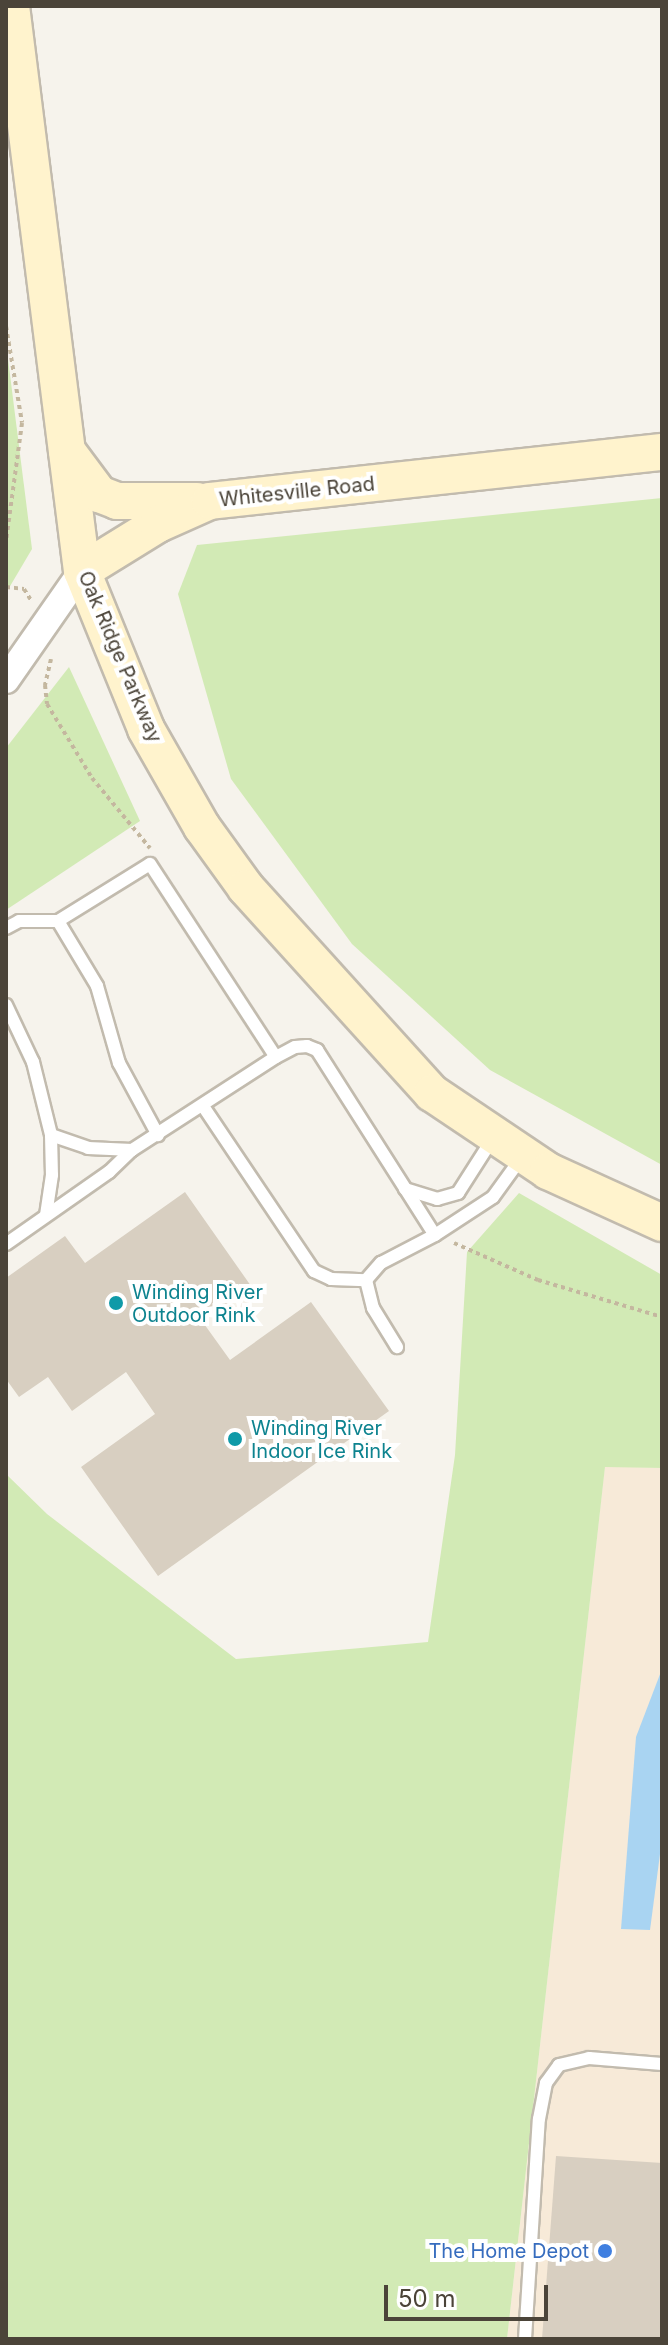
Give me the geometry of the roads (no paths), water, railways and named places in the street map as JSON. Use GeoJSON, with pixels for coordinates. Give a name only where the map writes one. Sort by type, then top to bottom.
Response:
{"type":"FeatureCollection","features":[{"type":"Feature","properties":{"kind":"main road","name":"Oak Ridge Parkway"},"geometry":{"type":"LineString","coordinates":[[11,6],[82,571],[146,729],[202,827],[246,888],[432,1093],[548,1171],[662,1223]]}},
{"type":"Feature","properties":{"kind":"main road"},"geometry":{"type":"LineString","coordinates":[[67,451],[99,494],[117,501],[210,501]]}},
{"type":"Feature","properties":{"kind":"main road","name":"Whitesville Road"},"geometry":{"type":"LineString","coordinates":[[82,571],[158,524],[210,501],[662,452]]}},
{"type":"Feature","properties":{"kind":"street","name":"Whitesville Road"},"geometry":{"type":"LineString","coordinates":[[6,680],[82,571]]}},
{"type":"Feature","properties":{"kind":"lane"},"geometry":{"type":"LineString","coordinates":[[6,928],[19,921],[58,921],[150,864],[276,1057]]}},
{"type":"Feature","properties":{"kind":"lane"},"geometry":{"type":"LineString","coordinates":[[58,921],[97,986],[119,1063],[158,1135]]}},
{"type":"Feature","properties":{"kind":"lane"},"geometry":{"type":"LineString","coordinates":[[6,1005],[33,1062],[51,1135],[52,1175],[46,1215]]}},
{"type":"Feature","properties":{"kind":"lane"},"geometry":{"type":"LineString","coordinates":[[6,1244],[109,1172],[132,1150],[295,1047],[317,1050],[435,1235]]}},
{"type":"Feature","properties":{"kind":"lane"},"geometry":{"type":"LineString","coordinates":[[203,1106],[314,1271],[331,1279],[366,1280]]}},
{"type":"Feature","properties":{"kind":"lane"},"geometry":{"type":"LineString","coordinates":[[51,1135],[88,1148],[132,1150]]}},
{"type":"Feature","properties":{"kind":"lane"},"geometry":{"type":"LineString","coordinates":[[405,1189],[437,1199],[448,1199],[509,1145]]}},
{"type":"Feature","properties":{"kind":"lane"},"geometry":{"type":"LineString","coordinates":[[366,1280],[381,1263],[435,1235],[493,1197],[509,1145]]}},
{"type":"Feature","properties":{"kind":"lane"},"geometry":{"type":"LineString","coordinates":[[366,1280],[373,1308],[397,1347]]}},
{"type":"Feature","properties":{"kind":"lane"},"geometry":{"type":"LineString","coordinates":[[525,2339],[539,2119],[546,2083],[559,2065],[589,2058],[662,2064]]}},
{"type":"Feature","properties":{"kind":"water"},"geometry":{"type":"Polygon","coordinates":[[[662,1669],[662,1839],[650,1930],[621,1929],[636,1737],[662,1669]]]}},
{"type":"Feature","properties":{"kind":"place","name":"Winding River Outdoor Rink"},"geometry":{"type":"Point","coordinates":[116,1303]}},
{"type":"Feature","properties":{"kind":"place","name":"Winding River Indoor Ice Rink"},"geometry":{"type":"Point","coordinates":[235,1439]}},
{"type":"Feature","properties":{"kind":"place","name":"The Home Depot"},"geometry":{"type":"Point","coordinates":[605,2251]}}]}
